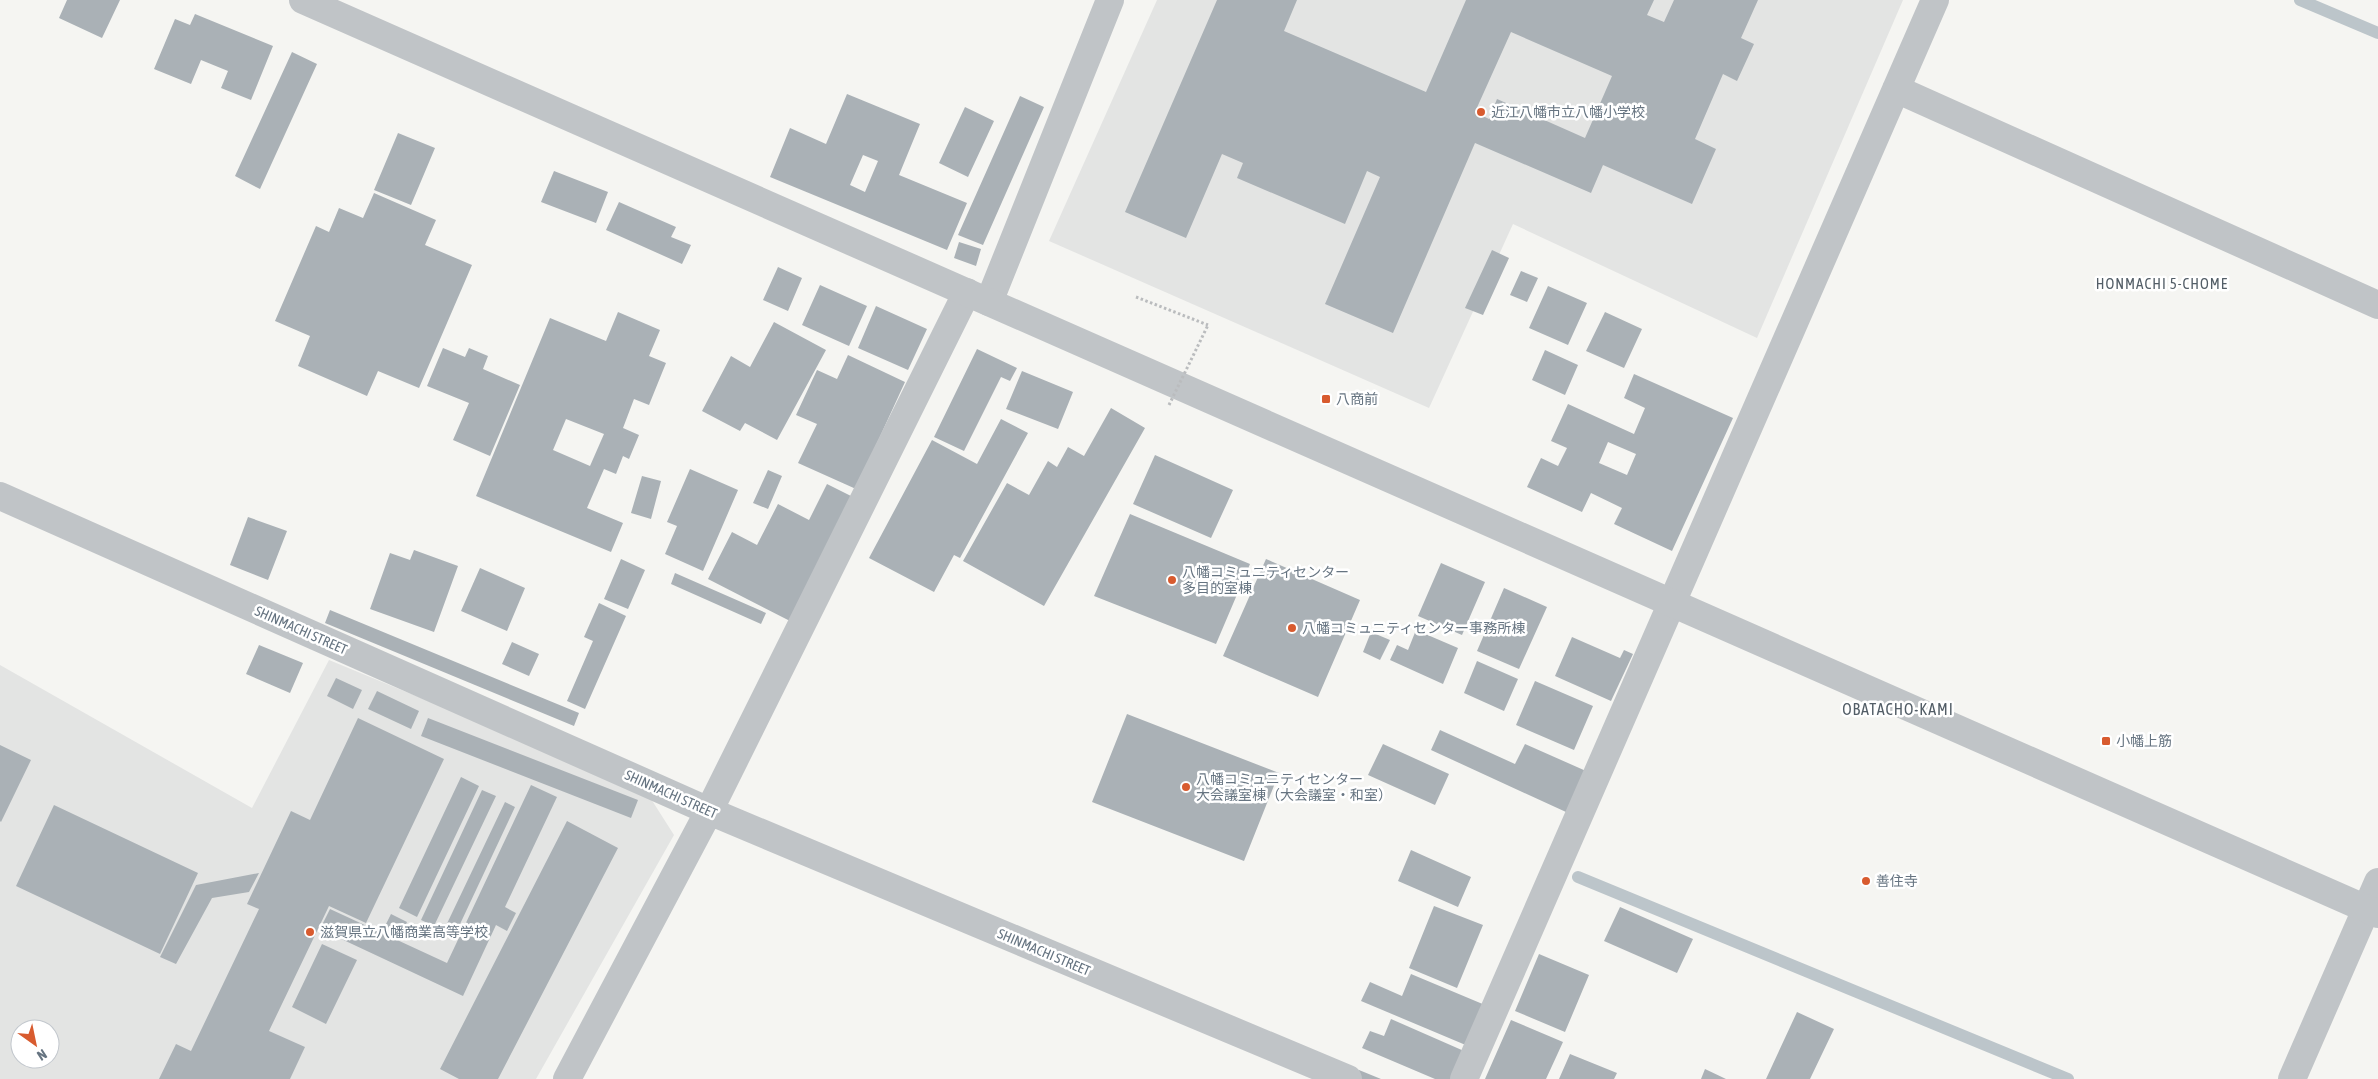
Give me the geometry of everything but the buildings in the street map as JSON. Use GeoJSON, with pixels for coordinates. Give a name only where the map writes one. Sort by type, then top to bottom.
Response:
{"type":"FeatureCollection","features":[{"type":"Feature","properties":{"kind":"street"},"geometry":{"type":"LineString","coordinates":[[303,0],[2372,911]]}},
{"type":"Feature","properties":{"kind":"street"},"geometry":{"type":"LineString","coordinates":[[567,1079],[978,297],[1110,0]]}},
{"type":"Feature","properties":{"kind":"street"},"geometry":{"type":"LineString","coordinates":[[1464,1079],[1935,0]]}},
{"type":"Feature","properties":{"kind":"street"},"geometry":{"type":"LineString","coordinates":[[1896,89],[2378,305]]}},
{"type":"Feature","properties":{"kind":"street","name":"SHINMACHI STREET"},"geometry":{"type":"LineString","coordinates":[[0,496],[709,811],[1348,1079]]}},
{"type":"Feature","properties":{"kind":"street"},"geometry":{"type":"LineString","coordinates":[[2292,1079],[2372,911],[2378,882]]}},
{"type":"Feature","properties":{"kind":"path"},"geometry":{"type":"LineString","coordinates":[[1136,296],[1208,325],[1169,405]]}},
{"type":"Feature","properties":{"kind":"shaded area","name":"近江八幡市立八幡小学校"},"geometry":{"type":"Polygon","coordinates":[[[1157,0],[1903,0],[1757,338],[1513,224],[1429,408],[1049,241],[1157,0]]]}},
{"type":"Feature","properties":{"kind":"shaded area","name":"滋賀県立八幡商業高等学校"},"geometry":{"type":"Polygon","coordinates":[[[329,660],[646,791],[674,835],[536,1079],[0,1079],[0,665],[252,808],[329,660]]]}},
{"type":"Feature","properties":{"kind":"waterway"},"geometry":{"type":"LineString","coordinates":[[2300,0],[2378,33]]}},
{"type":"Feature","properties":{"kind":"waterway"},"geometry":{"type":"LineString","coordinates":[[1578,877],[2068,1079]]}},
{"type":"Feature","properties":{"kind":"place","name":"近江八幡市立八幡小学校"},"geometry":{"type":"Point","coordinates":[1481,112]}},
{"type":"Feature","properties":{"kind":"place","name":"八商前"},"geometry":{"type":"Point","coordinates":[1326,399]}},
{"type":"Feature","properties":{"kind":"place","name":"八幡コミュニティセンター 多目的室棟"},"geometry":{"type":"Point","coordinates":[1172,580]}},
{"type":"Feature","properties":{"kind":"place","name":"八幡コミュニティセンター事務所棟"},"geometry":{"type":"Point","coordinates":[1292,628]}},
{"type":"Feature","properties":{"kind":"place","name":"小幡上筋"},"geometry":{"type":"Point","coordinates":[2106,741]}},
{"type":"Feature","properties":{"kind":"place","name":"八幡コミュニティセンター 大会議室棟（大会議室・和室）"},"geometry":{"type":"Point","coordinates":[1186,787]}},
{"type":"Feature","properties":{"kind":"place","name":"善住寺"},"geometry":{"type":"Point","coordinates":[1866,881]}},
{"type":"Feature","properties":{"kind":"place","name":"滋賀県立八幡商業高等学校"},"geometry":{"type":"Point","coordinates":[310,932]}},
{"type":"Feature","properties":{"kind":"district","name":"HONMACHI 5-CHOME"},"geometry":{"type":"Point","coordinates":[2162,283]}},
{"type":"Feature","properties":{"kind":"district","name":"OBATACHO-KAMI"},"geometry":{"type":"Point","coordinates":[1898,709]}}]}
